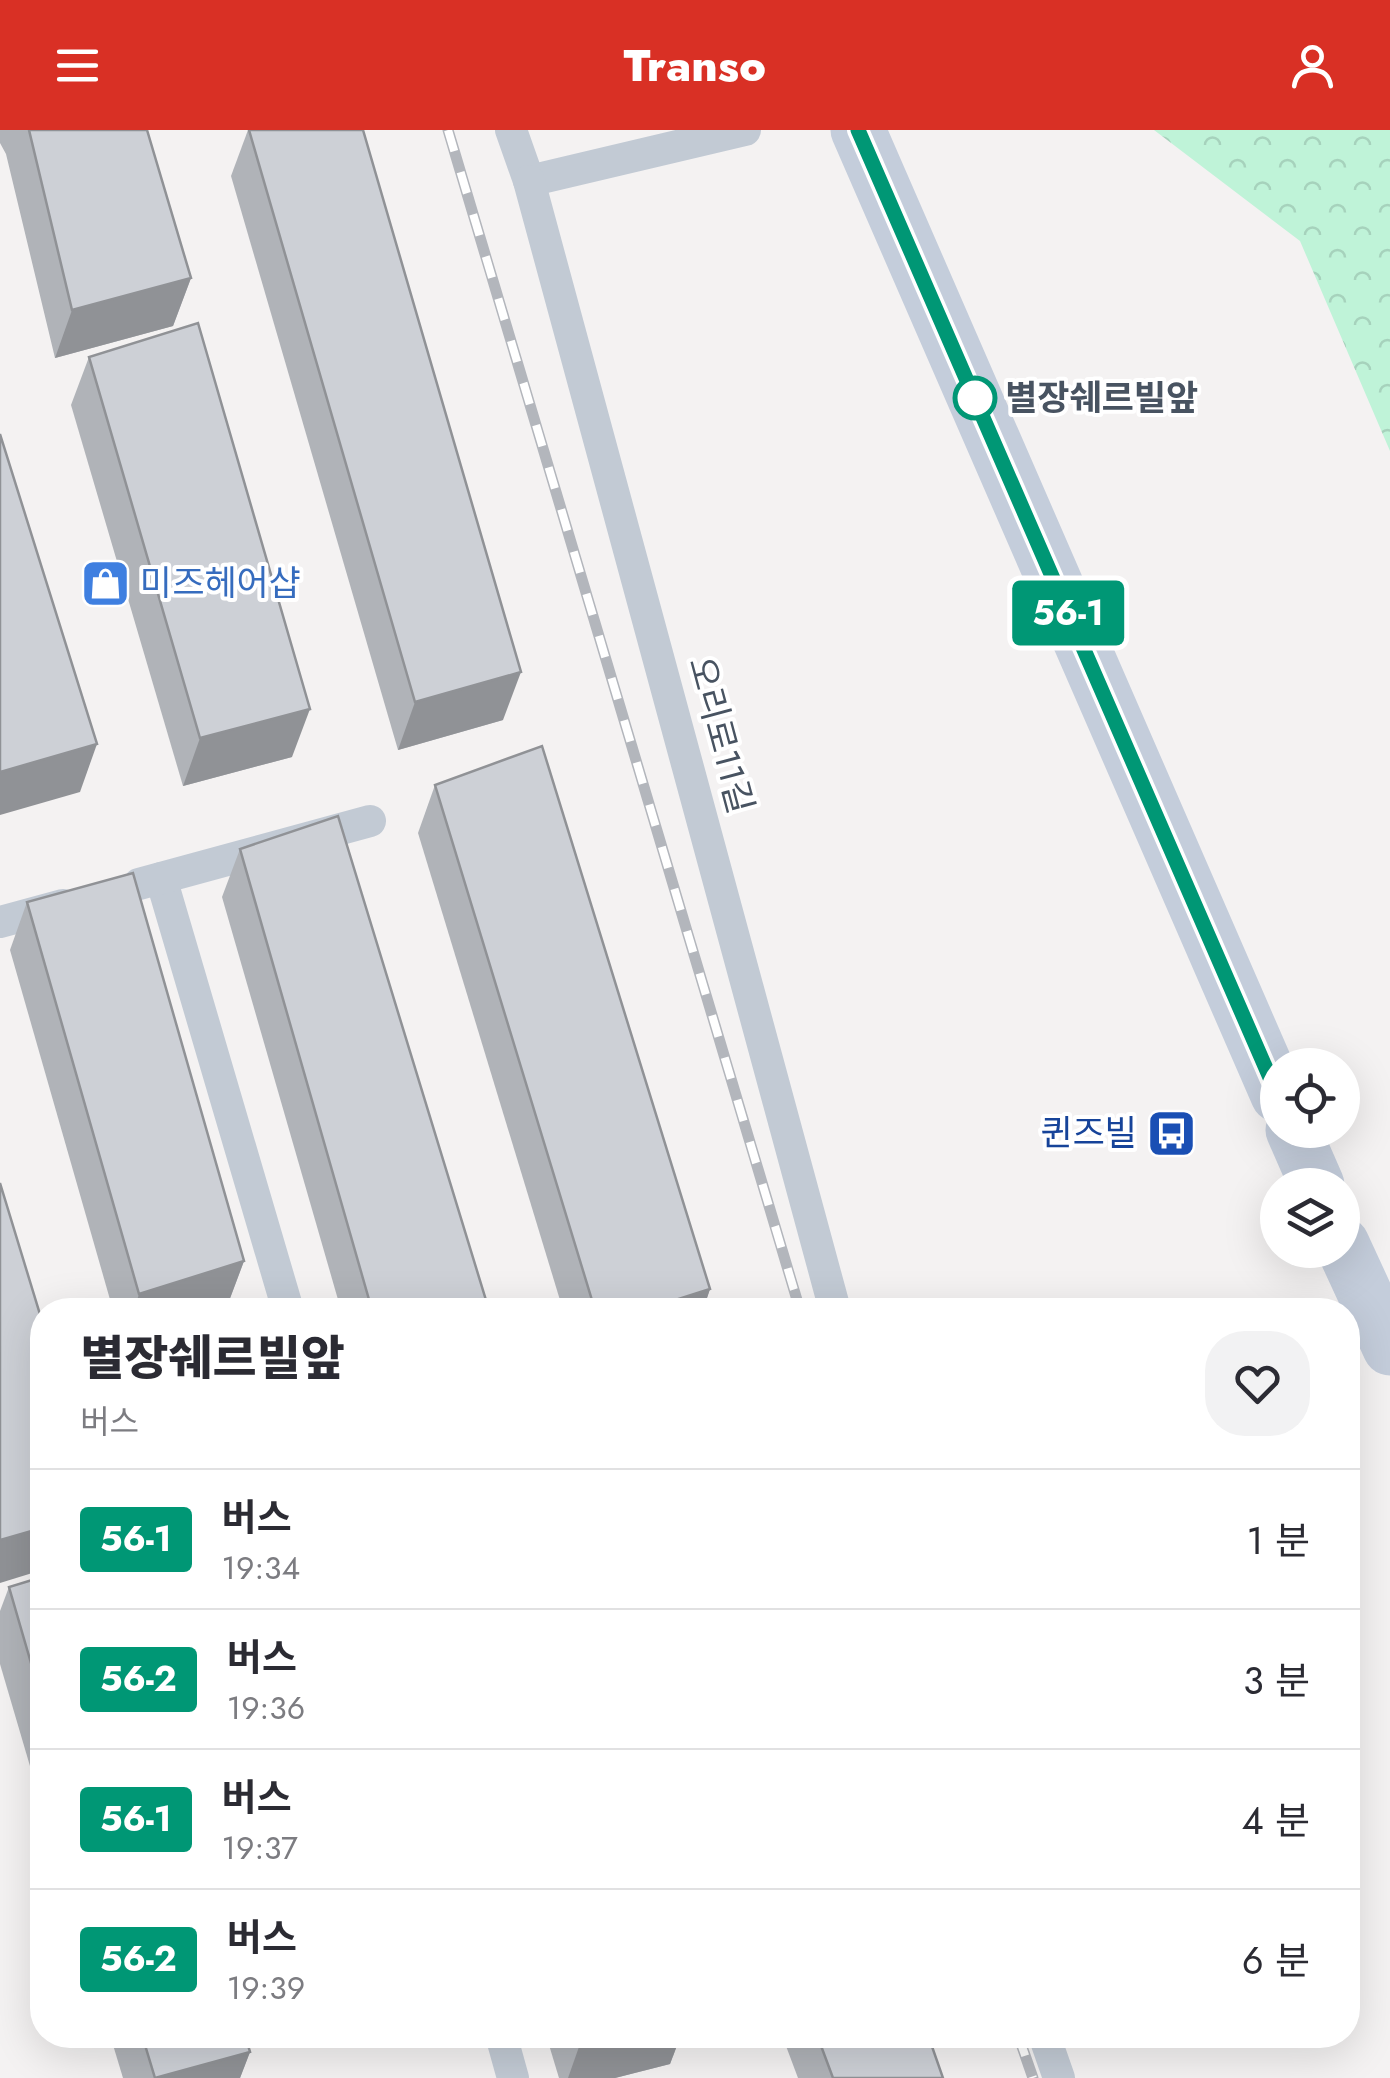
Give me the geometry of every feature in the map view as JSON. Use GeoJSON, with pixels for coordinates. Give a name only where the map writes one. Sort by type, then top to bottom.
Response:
{"type":"FeatureCollection","features":[{"type":"Feature","properties":{"kind":"main road"},"geometry":{"type":"LineString","coordinates":[[858,130],[1260,1055]]}},
{"type":"Feature","properties":{"kind":"main road"},"geometry":{"type":"LineString","coordinates":[[1353,1268],[1390,1348]]}},
{"type":"Feature","properties":{"kind":"lane","name":"오리로11길"},"geometry":{"type":"LineString","coordinates":[[512,130],[832,1298]]}},
{"type":"Feature","properties":{"kind":"lane"},"geometry":{"type":"LineString","coordinates":[[529,182],[746,130]]}},
{"type":"Feature","properties":{"kind":"lane"},"geometry":{"type":"LineString","coordinates":[[0,922],[370,821]]}},
{"type":"Feature","properties":{"kind":"lane"},"geometry":{"type":"LineString","coordinates":[[161,878],[284,1298]]}},
{"type":"Feature","properties":{"kind":"lane"},"geometry":{"type":"LineString","coordinates":[[505,2048],[513,2078]]}},
{"type":"Feature","properties":{"kind":"lane"},"geometry":{"type":"LineString","coordinates":[[1049,2048],[1059,2078]]}},
{"type":"Feature","properties":{"kind":"green space"},"geometry":{"type":"Polygon","coordinates":[[[1154,130],[1390,130],[1390,451],[1300,241],[1154,130]]]}},
{"type":"Feature","properties":{"kind":"building"},"geometry":{"type":"Polygon","coordinates":[[[29,130],[147,130],[191,278],[72,310],[29,130]]]}},
{"type":"Feature","properties":{"kind":"building"},"geometry":{"type":"Polygon","coordinates":[[[249,130],[363,130],[521,672],[415,702],[249,130]]]}},
{"type":"Feature","properties":{"kind":"building"},"geometry":{"type":"Polygon","coordinates":[[[198,323],[310,709],[200,738],[89,357],[198,323]]]}},
{"type":"Feature","properties":{"kind":"building"},"geometry":{"type":"Polygon","coordinates":[[[0,434],[97,744],[0,772],[0,434]]]}},
{"type":"Feature","properties":{"kind":"building"},"geometry":{"type":"Polygon","coordinates":[[[542,746],[710,1289],[682,1298],[591,1298],[435,785],[542,746]]]}},
{"type":"Feature","properties":{"kind":"building"},"geometry":{"type":"Polygon","coordinates":[[[338,816],[485,1298],[369,1298],[240,849],[338,816]]]}},
{"type":"Feature","properties":{"kind":"building"},"geometry":{"type":"Polygon","coordinates":[[[133,873],[244,1261],[139,1294],[27,902],[133,873]]]}},
{"type":"Feature","properties":{"kind":"building"},"geometry":{"type":"Polygon","coordinates":[[[0,1183],[35,1298],[30,1298],[30,1531],[0,1540],[0,1183]]]}},
{"type":"Feature","properties":{"kind":"building"},"geometry":{"type":"Polygon","coordinates":[[[30,1581],[30,1660],[9,1587],[30,1581]]]}},
{"type":"Feature","properties":{"kind":"building"},"geometry":{"type":"Polygon","coordinates":[[[146,2048],[249,2048],[250,2052],[155,2078],[146,2048]]]}},
{"type":"Feature","properties":{"kind":"building"},"geometry":{"type":"Polygon","coordinates":[[[822,2048],[933,2048],[943,2078],[833,2078],[822,2048]]]}},
{"type":"Feature","properties":{"kind":"railway"},"geometry":{"type":"LineString","coordinates":[[448,130],[796,1298]]}},
{"type":"Feature","properties":{"kind":"railway"},"geometry":{"type":"LineString","coordinates":[[1023,2048],[1033,2078]]}},
{"type":"Feature","properties":{"kind":"bus line","name":"56-1"},"geometry":{"type":"LineString","coordinates":[[858,130],[1260,1055]]}},
{"type":"Feature","properties":{"kind":"place","name":"별장쉐르빌앞"},"geometry":{"type":"Point","coordinates":[975,398]}},
{"type":"Feature","properties":{"kind":"place","name":"미즈헤어샵"},"geometry":{"type":"Point","coordinates":[105,583]}},
{"type":"Feature","properties":{"kind":"place","name":"퀸즈빌"},"geometry":{"type":"Point","coordinates":[1172,1133]}}]}
